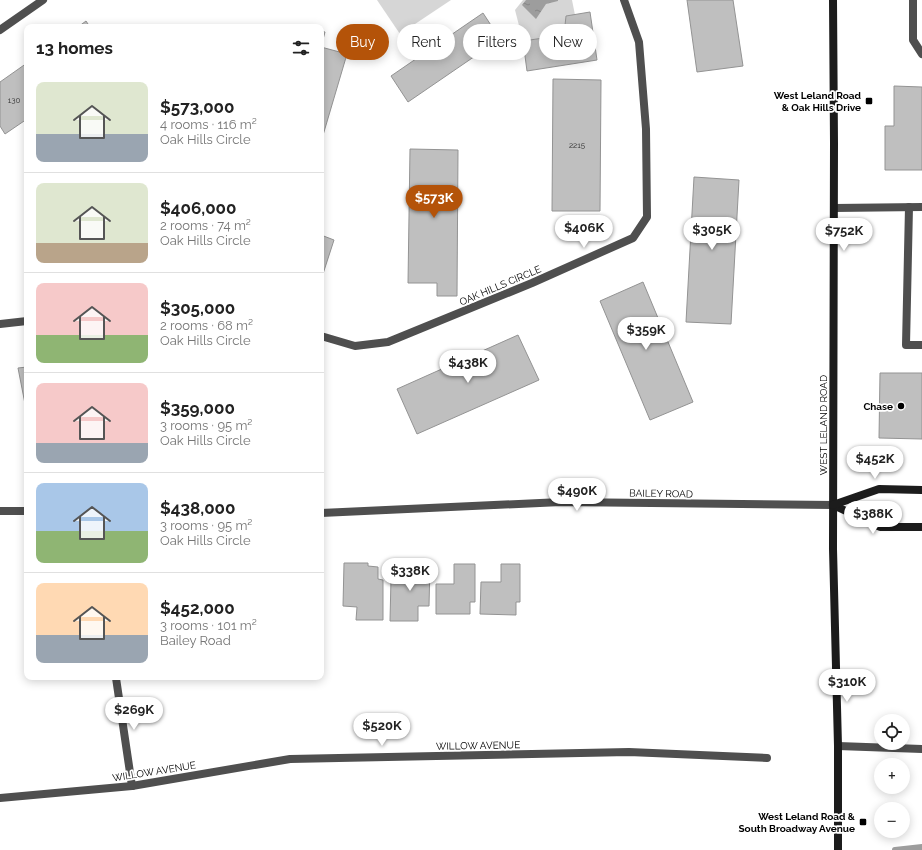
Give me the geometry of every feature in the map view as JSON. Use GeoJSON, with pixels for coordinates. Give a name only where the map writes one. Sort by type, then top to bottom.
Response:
{"type":"FeatureCollection","features":[{"type":"Feature","properties":{"kind":"main road","name":"WEST LELAND ROAD"},"geometry":{"type":"LineString","coordinates":[[833,0],[833,505],[838,746],[838,850]]}},
{"type":"Feature","properties":{"kind":"main road","name":"BAILEY ROAD"},"geometry":{"type":"LineString","coordinates":[[833,505],[879,489],[922,490]]}},
{"type":"Feature","properties":{"kind":"main road","name":"BAILEY ROAD"},"geometry":{"type":"LineString","coordinates":[[833,505],[880,527],[922,527]]}},
{"type":"Feature","properties":{"kind":"street"},"geometry":{"type":"LineString","coordinates":[[0,30],[43,0]]}},
{"type":"Feature","properties":{"kind":"street","name":"OAK HILLS CIRCLE"},"geometry":{"type":"LineString","coordinates":[[324,337],[355,346],[388,342],[633,238],[647,217],[646,129],[639,42],[624,0]]}},
{"type":"Feature","properties":{"kind":"street"},"geometry":{"type":"LineString","coordinates":[[913,0],[913,40],[922,54]]}},
{"type":"Feature","properties":{"kind":"street"},"geometry":{"type":"LineString","coordinates":[[909,207],[906,345],[922,345]]}},
{"type":"Feature","properties":{"kind":"street"},"geometry":{"type":"LineString","coordinates":[[834,208],[922,207]]}},
{"type":"Feature","properties":{"kind":"street"},"geometry":{"type":"LineString","coordinates":[[0,324],[24,320]]}},
{"type":"Feature","properties":{"kind":"street","name":"BAILEY ROAD"},"geometry":{"type":"LineString","coordinates":[[324,513],[561,502],[833,505]]}},
{"type":"Feature","properties":{"kind":"street"},"geometry":{"type":"LineString","coordinates":[[0,511],[24,511]]}},
{"type":"Feature","properties":{"kind":"street"},"geometry":{"type":"LineString","coordinates":[[116,680],[132,786]]}},
{"type":"Feature","properties":{"kind":"street"},"geometry":{"type":"LineString","coordinates":[[838,746],[922,749]]}},
{"type":"Feature","properties":{"kind":"street","name":"WILLOW AVENUE"},"geometry":{"type":"LineString","coordinates":[[0,798],[132,786],[290,759],[629,752],[766,758]]}},
{"type":"Feature","properties":{"kind":"shaded area"},"geometry":{"type":"Polygon","coordinates":[[[377,0],[451,0],[415,24],[397,24],[397,30],[377,0]]]}},
{"type":"Feature","properties":{"kind":"shaded area"},"geometry":{"type":"Polygon","coordinates":[[[523,0],[572,0],[575,15],[566,16],[565,24],[539,24],[539,39],[531,40],[531,24],[519,24],[515,10],[523,0]]]}},
{"type":"Feature","properties":{"kind":"water"},"geometry":{"type":"Polygon","coordinates":[[[526,0],[558,1],[546,4],[536,19],[522,5],[526,0]]]}},
{"type":"Feature","properties":{"kind":"building"},"geometry":{"type":"Polygon","coordinates":[[[687,0],[733,0],[743,66],[697,72],[687,0]]]}},
{"type":"Feature","properties":{"kind":"building"},"geometry":{"type":"Polygon","coordinates":[[[590,12],[592,24],[565,24],[566,16],[590,12]]]}},
{"type":"Feature","properties":{"kind":"building"},"geometry":{"type":"Polygon","coordinates":[[[483,13],[490,24],[467,24],[483,13]]]}},
{"type":"Feature","properties":{"kind":"building"},"geometry":{"type":"Polygon","coordinates":[[[463,27],[463,60],[469,60],[408,102],[391,76],[414,60],[455,60],[455,32],[463,27]]]}},
{"type":"Feature","properties":{"kind":"building"},"geometry":{"type":"Polygon","coordinates":[[[539,39],[539,60],[597,60],[527,71],[526,60],[531,60],[531,40],[539,39]]]}},
{"type":"Feature","properties":{"kind":"building"},"geometry":{"type":"Polygon","coordinates":[[[324,48],[336,51],[336,60],[345,60],[324,132],[324,48]]]}},
{"type":"Feature","properties":{"kind":"building"},"geometry":{"type":"Polygon","coordinates":[[[24,65],[24,121],[5,134],[0,126],[0,82],[24,65]]]}},
{"type":"Feature","properties":{"kind":"building"},"geometry":{"type":"Polygon","coordinates":[[[553,79],[601,80],[600,211],[552,211],[553,79]]]}},
{"type":"Feature","properties":{"kind":"building"},"geometry":{"type":"Polygon","coordinates":[[[894,86],[922,87],[922,170],[885,170],[885,126],[894,126],[894,86]]]}},
{"type":"Feature","properties":{"kind":"building"},"geometry":{"type":"Polygon","coordinates":[[[410,149],[458,150],[457,296],[437,296],[437,283],[408,283],[410,149]]]}},
{"type":"Feature","properties":{"kind":"building"},"geometry":{"type":"Polygon","coordinates":[[[694,177],[739,180],[731,324],[686,322],[694,177]]]}},
{"type":"Feature","properties":{"kind":"building"},"geometry":{"type":"Polygon","coordinates":[[[324,236],[334,240],[324,271],[324,236]]]}},
{"type":"Feature","properties":{"kind":"building"},"geometry":{"type":"Polygon","coordinates":[[[643,282],[693,402],[650,420],[600,301],[643,282]]]}},
{"type":"Feature","properties":{"kind":"building"},"geometry":{"type":"Polygon","coordinates":[[[518,335],[539,380],[417,434],[397,389],[518,335]]]}},
{"type":"Feature","properties":{"kind":"building"},"geometry":{"type":"Polygon","coordinates":[[[24,367],[24,399],[18,368],[24,367]]]}},
{"type":"Feature","properties":{"kind":"building","name":"Chase"},"geometry":{"type":"Polygon","coordinates":[[[880,373],[922,373],[922,439],[879,438],[880,373]]]}},
{"type":"Feature","properties":{"kind":"building"},"geometry":{"type":"Polygon","coordinates":[[[344,563],[368,563],[368,566],[378,567],[378,579],[383,580],[383,620],[356,620],[357,607],[343,606],[344,563]]]}},
{"type":"Feature","properties":{"kind":"building"},"geometry":{"type":"Polygon","coordinates":[[[407,563],[430,564],[429,606],[418,606],[418,621],[390,621],[391,579],[396,579],[396,566],[407,566],[407,563]]]}},
{"type":"Feature","properties":{"kind":"building"},"geometry":{"type":"Polygon","coordinates":[[[454,564],[475,564],[475,602],[470,602],[470,614],[436,614],[436,584],[454,584],[454,564]]]}},
{"type":"Feature","properties":{"kind":"building"},"geometry":{"type":"Polygon","coordinates":[[[501,564],[520,564],[520,602],[516,602],[516,615],[480,614],[481,582],[501,582],[501,564]]]}},
{"type":"Feature","properties":{"kind":"waterway"},"geometry":{"type":"LineString","coordinates":[[895,850],[922,847]]}},
{"type":"Feature","properties":{"kind":"place","name":"West Leland Road & Oak Hills Drive"},"geometry":{"type":"Point","coordinates":[869,101]}},
{"type":"Feature","properties":{"kind":"place","name":"Chase"},"geometry":{"type":"Point","coordinates":[901,406]}},
{"type":"Feature","properties":{"kind":"place","name":"West Leland Road & South Broadway Avenue"},"geometry":{"type":"Point","coordinates":[863,822]}}]}
